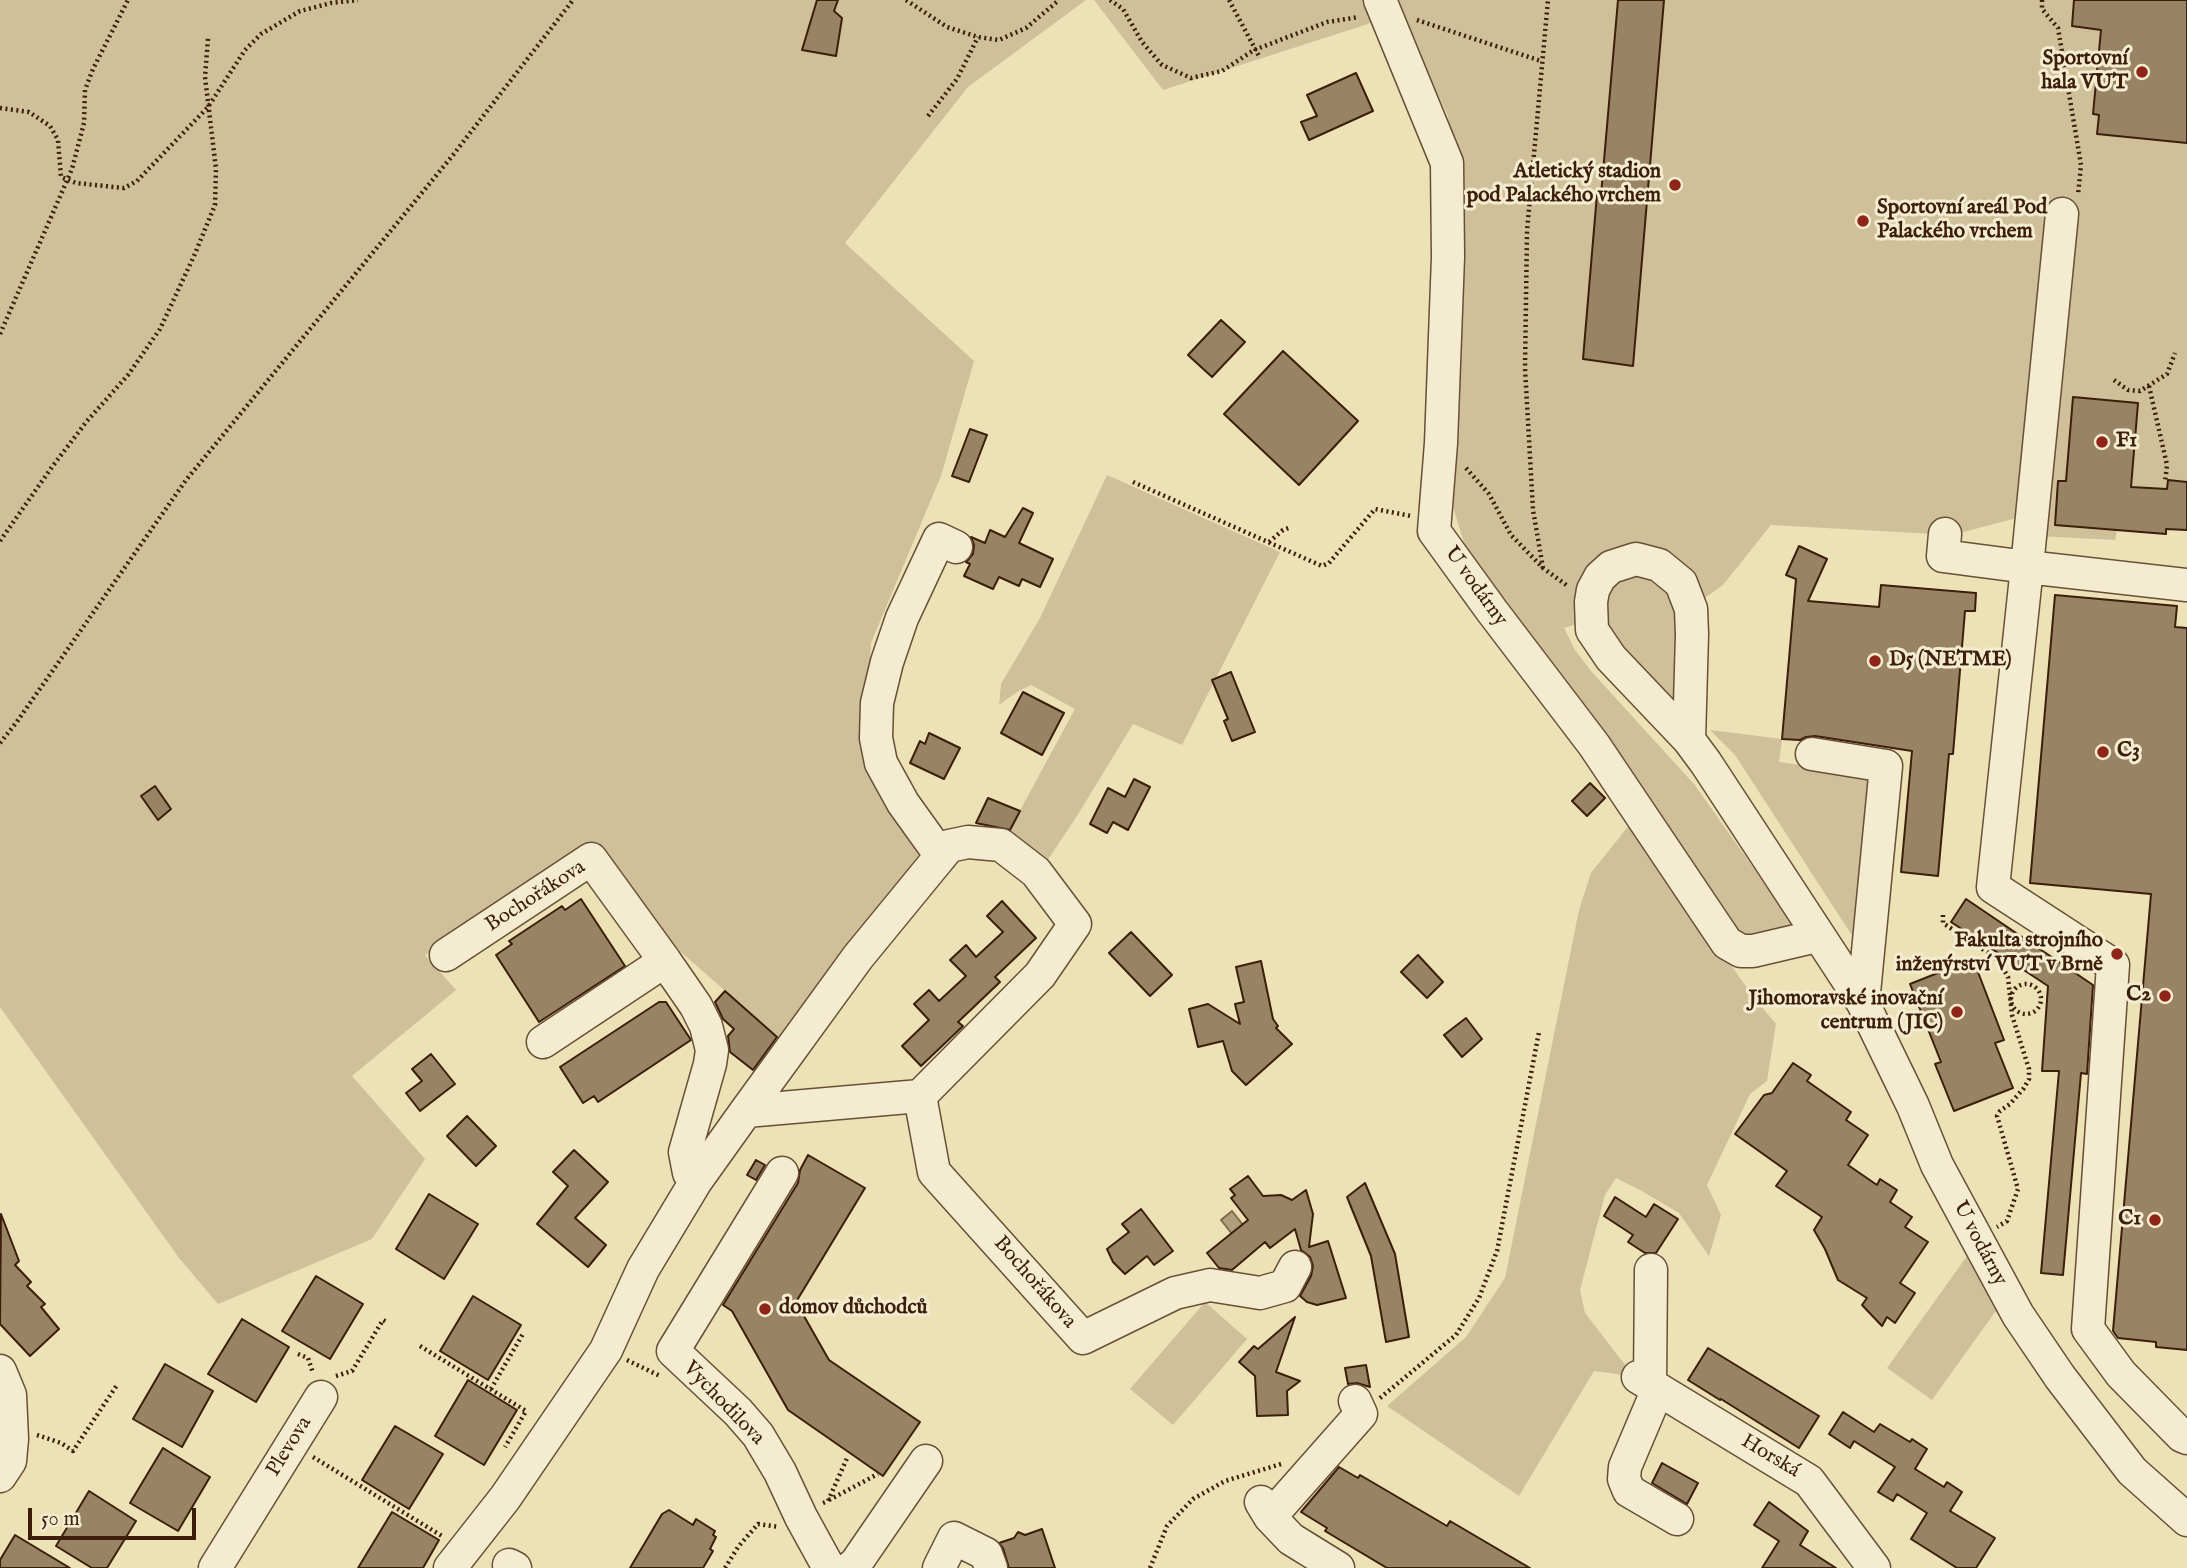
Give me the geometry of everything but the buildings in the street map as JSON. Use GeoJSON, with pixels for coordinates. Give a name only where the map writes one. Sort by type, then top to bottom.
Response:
{"type":"FeatureCollection","features":[{"type":"Feature","properties":{"kind":"street","name":"U vodárny"},"geometry":{"type":"LineString","coordinates":[[1382,5],[1447,163],[1448,257],[1441,443],[1434,531],[1594,746],[1727,943],[1741,951],[1753,951],[1818,936]]}},
{"type":"Feature","properties":{"kind":"street"},"geometry":{"type":"LineString","coordinates":[[2070,209],[2027,566],[1993,887],[2113,965],[2088,1329],[2121,1374],[2187,1438]]}},
{"type":"Feature","properties":{"kind":"street"},"geometry":{"type":"LineString","coordinates":[[1945,534],[1943,556],[2187,585]]}},
{"type":"Feature","properties":{"kind":"street"},"geometry":{"type":"LineString","coordinates":[[941,856],[903,803],[881,763],[876,738],[877,703],[902,618],[939,539],[956,547]]}},
{"type":"Feature","properties":{"kind":"street"},"geometry":{"type":"LineString","coordinates":[[1591,602],[1600,577],[1611,567],[1636,559],[1659,565],[1681,583],[1691,609],[1689,740]]}},
{"type":"Feature","properties":{"kind":"street","name":"U vodárny"},"geometry":{"type":"LineString","coordinates":[[1591,602],[1592,630],[1601,645],[1689,740],[1775,866],[1863,1003],[1913,1106],[1937,1165],[2018,1315],[2060,1377],[2132,1471],[2187,1520]]}},
{"type":"Feature","properties":{"kind":"street"},"geometry":{"type":"LineString","coordinates":[[1812,754],[1886,766],[1863,1003]]}},
{"type":"Feature","properties":{"kind":"street"},"geometry":{"type":"LineString","coordinates":[[457,1560],[505,1498],[606,1350],[643,1269],[696,1181],[746,1111],[858,957],[949,846],[968,842],[1001,845],[1036,872],[1075,925],[1040,975],[920,1096],[746,1111]]}},
{"type":"Feature","properties":{"kind":"street","name":"Bochořákova"},"geometry":{"type":"LineString","coordinates":[[446,955],[591,859],[696,1006],[706,1026],[712,1050],[685,1152],[689,1173],[696,1181]]}},
{"type":"Feature","properties":{"kind":"street"},"geometry":{"type":"LineString","coordinates":[[543,1042],[665,961]]}},
{"type":"Feature","properties":{"kind":"street","name":"Bochořákova"},"geometry":{"type":"LineString","coordinates":[[920,1096],[934,1172],[1083,1338],[1175,1293],[1210,1285],[1260,1293],[1285,1286],[1295,1267]]}},
{"type":"Feature","properties":{"kind":"street","name":"Vychodilova"},"geometry":{"type":"LineString","coordinates":[[782,1173],[673,1351],[738,1412],[758,1435],[829,1568]]}},
{"type":"Feature","properties":{"kind":"street"},"geometry":{"type":"LineString","coordinates":[[1651,1270],[1649,1383],[1624,1479],[1629,1491],[1677,1519]]}},
{"type":"Feature","properties":{"kind":"street"},"geometry":{"type":"LineString","coordinates":[[0,1371],[10,1395],[10,1461],[0,1476]]}},
{"type":"Feature","properties":{"kind":"street","name":"Horská"},"geometry":{"type":"LineString","coordinates":[[1649,1383],[1809,1481],[1874,1568]]}},
{"type":"Feature","properties":{"kind":"street","name":"Plevova"},"geometry":{"type":"LineString","coordinates":[[215,1568],[321,1397]]}},
{"type":"Feature","properties":{"kind":"street"},"geometry":{"type":"LineString","coordinates":[[1338,1568],[1291,1539],[1266,1510],[1358,1408]]}},
{"type":"Feature","properties":{"kind":"street"},"geometry":{"type":"LineString","coordinates":[[850,1568],[926,1461]]}},
{"type":"Feature","properties":{"kind":"street"},"geometry":{"type":"LineString","coordinates":[[939,1568],[954,1538],[986,1554],[991,1568]]}},
{"type":"Feature","properties":{"kind":"path"},"geometry":{"type":"LineString","coordinates":[[0,334],[67,180],[84,123],[85,90],[93,69],[128,0]]}},
{"type":"Feature","properties":{"kind":"path"},"geometry":{"type":"LineString","coordinates":[[0,108],[29,112],[50,126],[58,140],[61,177],[124,188],[137,181],[208,107],[245,50],[261,34],[300,11],[358,0]]}},
{"type":"Feature","properties":{"kind":"path"},"geometry":{"type":"LineString","coordinates":[[0,743],[186,480],[453,155],[573,0]]}},
{"type":"Feature","properties":{"kind":"path"},"geometry":{"type":"LineString","coordinates":[[906,0],[947,27],[978,37],[999,40],[1012,36],[1059,0]]}},
{"type":"Feature","properties":{"kind":"path"},"geometry":{"type":"LineString","coordinates":[[1111,0],[1123,9],[1142,42],[1162,65],[1191,78],[1222,71],[1254,50],[1327,22],[1350,20],[1382,5],[1541,61]]}},
{"type":"Feature","properties":{"kind":"path"},"geometry":{"type":"LineString","coordinates":[[1229,0],[1259,58]]}},
{"type":"Feature","properties":{"kind":"path"},"geometry":{"type":"LineString","coordinates":[[1543,568],[1533,510],[1525,368],[1527,231],[1548,0]]}},
{"type":"Feature","properties":{"kind":"path"},"geometry":{"type":"LineString","coordinates":[[2042,0],[2042,9],[2058,29],[2081,165],[2070,209]]}},
{"type":"Feature","properties":{"kind":"path"},"geometry":{"type":"LineString","coordinates":[[928,116],[957,79],[978,37]]}},
{"type":"Feature","properties":{"kind":"path"},"geometry":{"type":"LineString","coordinates":[[0,541],[52,467],[87,421],[128,375],[160,329],[194,256],[215,205],[216,169],[205,77],[208,38]]}},
{"type":"Feature","properties":{"kind":"path"},"geometry":{"type":"LineString","coordinates":[[2114,380],[2128,390],[2140,391],[2167,374],[2175,353]]}},
{"type":"Feature","properties":{"kind":"path"},"geometry":{"type":"LineString","coordinates":[[2149,386],[2166,465],[2165,482]]}},
{"type":"Feature","properties":{"kind":"path"},"geometry":{"type":"LineString","coordinates":[[1441,443],[1489,494],[1511,535],[1543,568],[1591,602]]}},
{"type":"Feature","properties":{"kind":"path"},"geometry":{"type":"LineString","coordinates":[[1133,482],[1322,566],[1329,563],[1376,509],[1419,518]]}},
{"type":"Feature","properties":{"kind":"path"},"geometry":{"type":"LineString","coordinates":[[1269,542],[1291,527]]}},
{"type":"Feature","properties":{"kind":"path"},"geometry":{"type":"LineString","coordinates":[[1943,915],[1943,923],[1983,948],[2000,963],[2008,977],[2012,1015],[2028,1064],[2029,1079],[2024,1088],[1997,1116],[2018,1189],[2007,1221],[1991,1231]]}},
{"type":"Feature","properties":{"kind":"path"},"geometry":{"type":"LineString","coordinates":[[2024,985],[2034,987],[2041,999],[2035,1012],[2025,1014],[2016,1010],[2011,1002],[2013,992],[2024,985]]}},
{"type":"Feature","properties":{"kind":"path"},"geometry":{"type":"LineString","coordinates":[[1358,1408],[1456,1335],[1479,1298],[1497,1251],[1539,1032]]}},
{"type":"Feature","properties":{"kind":"path"},"geometry":{"type":"LineString","coordinates":[[491,1389],[524,1332]]}},
{"type":"Feature","properties":{"kind":"path"},"geometry":{"type":"LineString","coordinates":[[420,1346],[526,1411],[501,1453]]}},
{"type":"Feature","properties":{"kind":"path"},"geometry":{"type":"LineString","coordinates":[[625,1359],[662,1377]]}},
{"type":"Feature","properties":{"kind":"path"},"geometry":{"type":"LineString","coordinates":[[8,1422],[61,1443],[73,1451],[117,1385]]}},
{"type":"Feature","properties":{"kind":"path"},"geometry":{"type":"LineString","coordinates":[[291,1443],[454,1544],[457,1560]]}},
{"type":"Feature","properties":{"kind":"path"},"geometry":{"type":"LineString","coordinates":[[833,1489],[848,1456]]}},
{"type":"Feature","properties":{"kind":"path"},"geometry":{"type":"LineString","coordinates":[[1150,1568],[1167,1526],[1193,1499],[1225,1481],[1292,1461]]}},
{"type":"Feature","properties":{"kind":"path"},"geometry":{"type":"LineString","coordinates":[[828,1501],[878,1474]]}},
{"type":"Feature","properties":{"kind":"path"},"geometry":{"type":"LineString","coordinates":[[725,1568],[738,1547],[758,1524],[778,1528]]}},
{"type":"Feature","properties":{"kind":"shaded area"},"geometry":{"type":"Polygon","coordinates":[[[0,0],[1086,0],[968,87],[845,243],[974,361],[941,476],[871,643],[866,728],[899,823],[920,858],[783,1042],[672,944],[601,845],[425,955],[456,990],[352,1076],[425,1159],[372,1239],[218,1304],[179,1258],[0,1007],[0,0]]]}},
{"type":"Feature","properties":{"kind":"shaded area","name":"Sportovní areál Pod Palackého vrchem"},"geometry":{"type":"Polygon","coordinates":[[[1094,0],[2187,0],[2187,482],[2168,480],[2167,489],[2131,487],[2138,403],[2073,398],[2066,481],[2058,481],[2117,530],[2115,540],[2038,536],[2027,520],[2013,519],[1952,535],[1771,525],[1723,585],[1703,599],[1645,549],[1577,624],[1564,628],[1575,650],[1591,671],[1694,784],[1797,931],[1736,945],[1466,549],[1452,504],[1458,201],[1448,116],[1396,8],[1368,24],[1163,90],[1094,0]]]}},
{"type":"Feature","properties":{"kind":"shaded area"},"geometry":{"type":"Polygon","coordinates":[[[1107,475],[1280,552],[1182,745],[1133,724],[1043,867],[1004,840],[1075,709],[1031,685],[999,705],[1001,684],[1040,618],[1107,475]]]}},
{"type":"Feature","properties":{"kind":"shaded area"},"geometry":{"type":"Polygon","coordinates":[[[1639,573],[1659,578],[1678,603],[1676,703],[1611,641],[1600,606],[1616,581],[1639,573]]]}},
{"type":"Feature","properties":{"kind":"shaded area"},"geometry":{"type":"Polygon","coordinates":[[[1710,730],[1782,739],[1779,762],[1860,773],[1869,778],[1857,931],[1851,934],[1735,755],[1710,730]]]}},
{"type":"Feature","properties":{"kind":"shaded area"},"geometry":{"type":"Polygon","coordinates":[[[1630,824],[1755,999],[1776,1024],[1767,1081],[1750,1094],[1707,1185],[1721,1215],[1709,1256],[1679,1213],[1640,1190],[1616,1178],[1605,1195],[1580,1290],[1585,1313],[1626,1366],[1624,1375],[1594,1371],[1519,1496],[1387,1406],[1466,1337],[1505,1278],[1579,910],[1591,873],[1630,824]]]}},
{"type":"Feature","properties":{"kind":"shaded area"},"geometry":{"type":"Polygon","coordinates":[[[1232,1211],[1254,1239],[1243,1248],[1221,1220],[1232,1211]]]}},
{"type":"Feature","properties":{"kind":"shaded area"},"geometry":{"type":"Polygon","coordinates":[[[1967,1256],[1998,1308],[1932,1400],[1887,1368],[1967,1256]]]}},
{"type":"Feature","properties":{"kind":"shaded area"},"geometry":{"type":"Polygon","coordinates":[[[1205,1302],[1247,1339],[1173,1425],[1130,1389],[1205,1302]]]}},
{"type":"Feature","properties":{"kind":"place","name":"Sportovní hala VUT"},"geometry":{"type":"Point","coordinates":[2142,72]}},
{"type":"Feature","properties":{"kind":"place","name":"Atletický stadion pod Palackého vrchem"},"geometry":{"type":"Point","coordinates":[1675,185]}},
{"type":"Feature","properties":{"kind":"place","name":"Sportovní areál Pod Palackého vrchem"},"geometry":{"type":"Point","coordinates":[1863,221]}},
{"type":"Feature","properties":{"kind":"place","name":"F1"},"geometry":{"type":"Point","coordinates":[2102,442]}},
{"type":"Feature","properties":{"kind":"place","name":"D5 (NETME)"},"geometry":{"type":"Point","coordinates":[1875,661]}},
{"type":"Feature","properties":{"kind":"place","name":"C3"},"geometry":{"type":"Point","coordinates":[2103,752]}},
{"type":"Feature","properties":{"kind":"place","name":"Fakulta strojního inženýrství VUT v Brně"},"geometry":{"type":"Point","coordinates":[2117,954]}},
{"type":"Feature","properties":{"kind":"place","name":"C2"},"geometry":{"type":"Point","coordinates":[2165,996]}},
{"type":"Feature","properties":{"kind":"place","name":"Jihomoravské inovační centrum (JIC)"},"geometry":{"type":"Point","coordinates":[1957,1012]}},
{"type":"Feature","properties":{"kind":"place","name":"C1"},"geometry":{"type":"Point","coordinates":[2155,1220]}},
{"type":"Feature","properties":{"kind":"place","name":"domov důchodců"},"geometry":{"type":"Point","coordinates":[765,1309]}}]}
